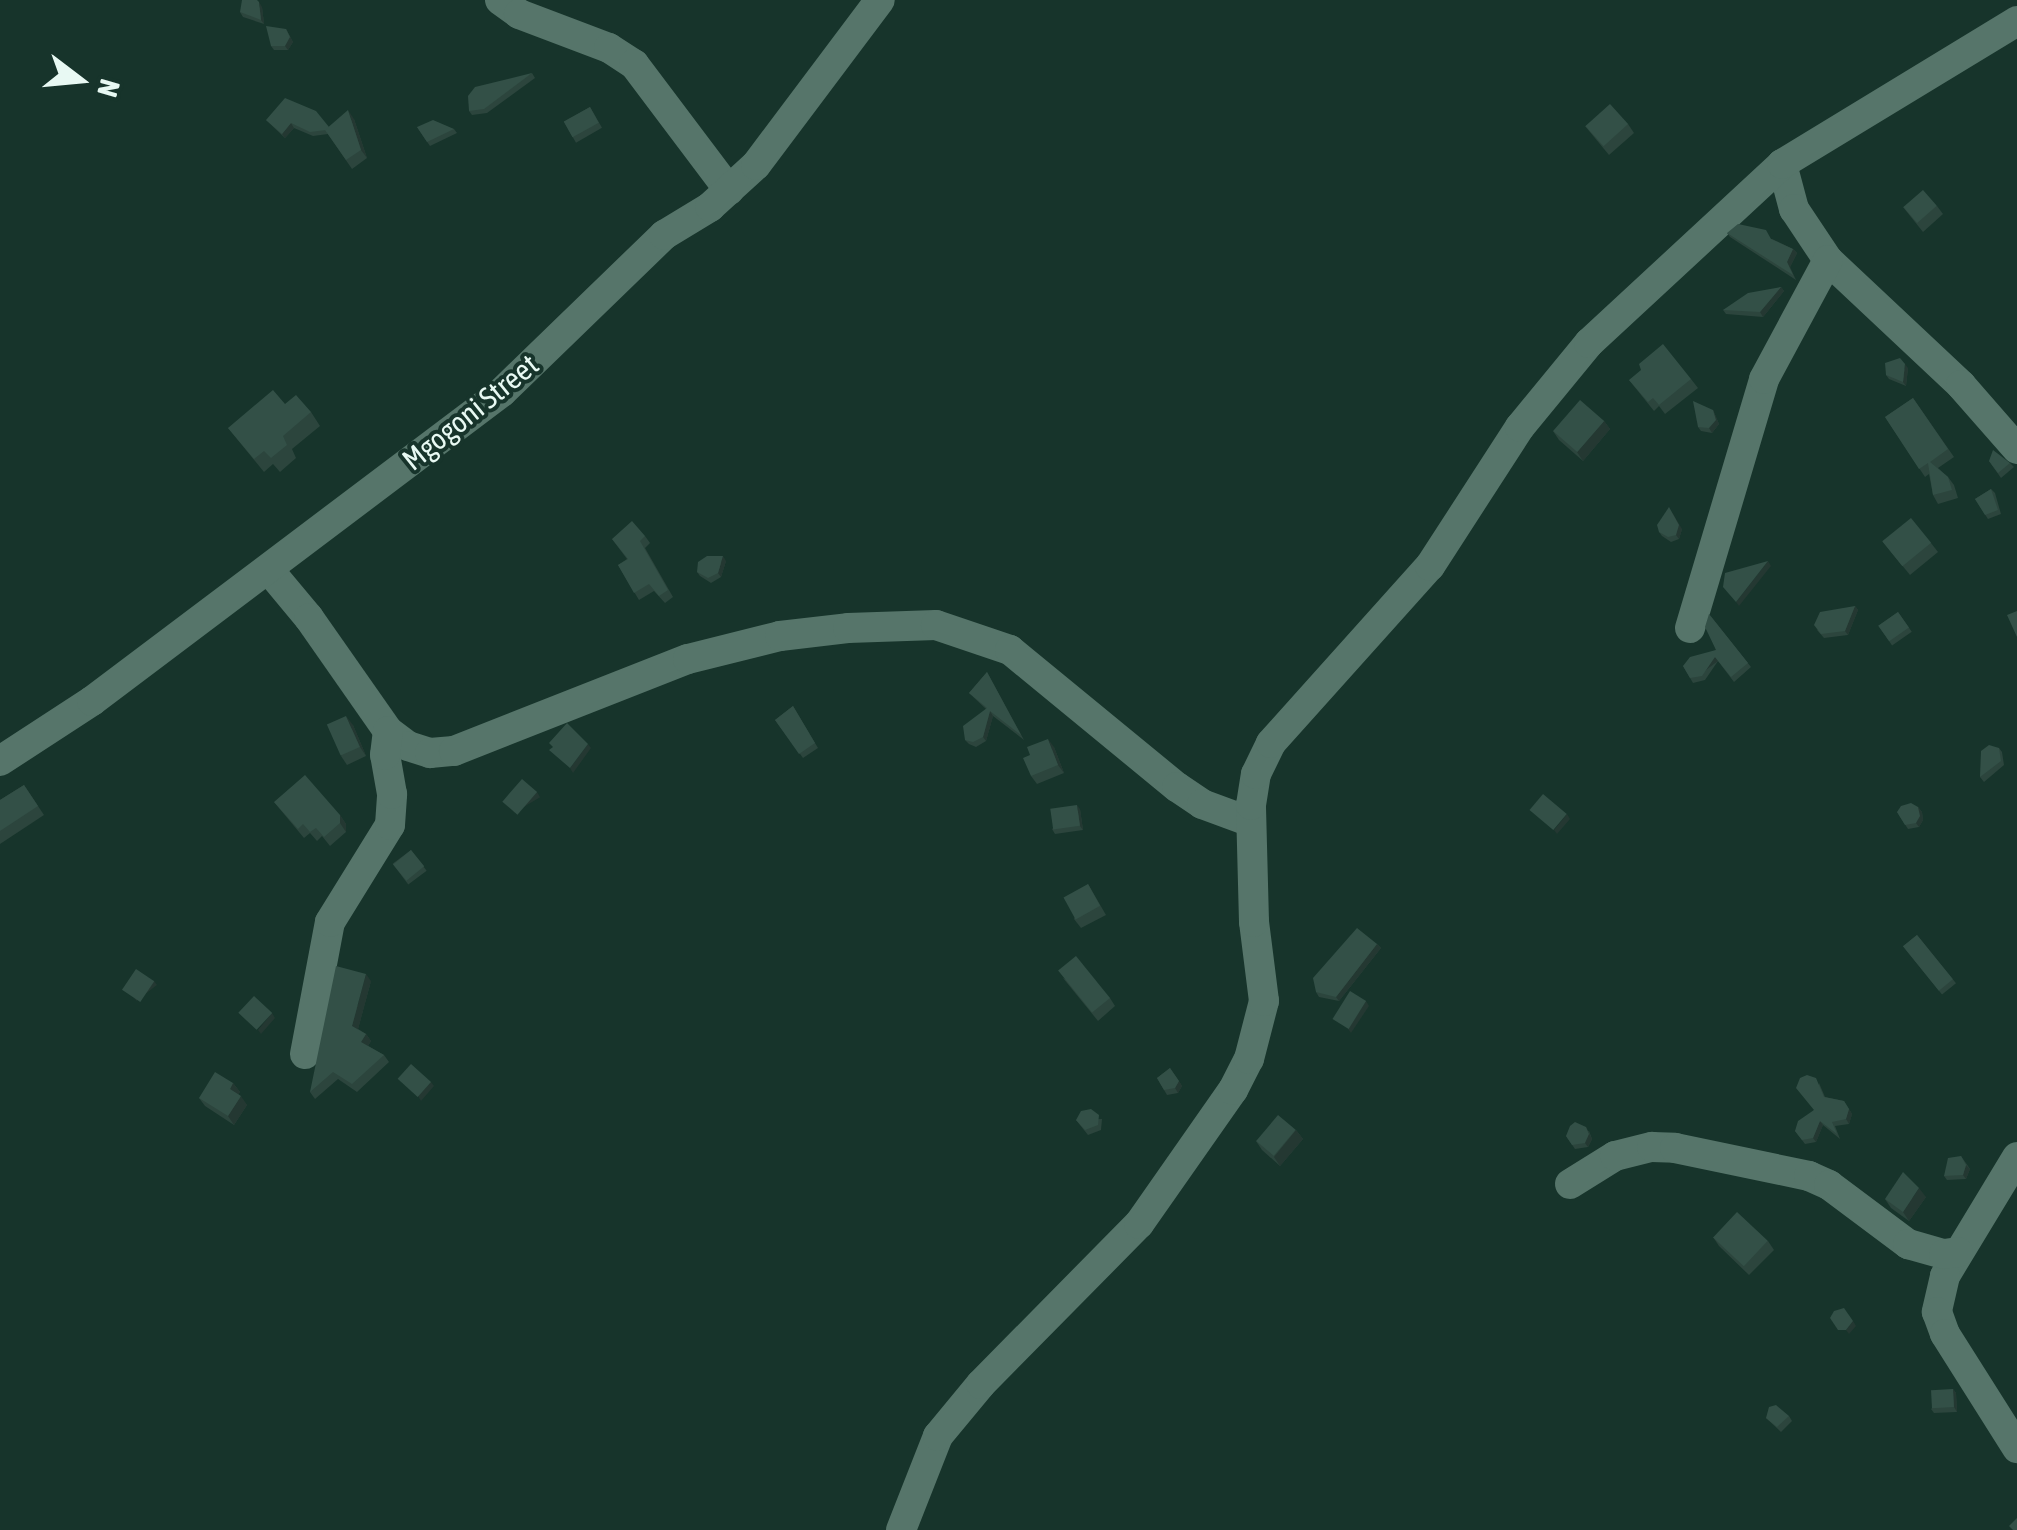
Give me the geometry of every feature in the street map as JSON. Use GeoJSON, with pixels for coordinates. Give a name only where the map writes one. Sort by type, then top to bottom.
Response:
{"type":"FeatureCollection","features":[{"type":"Feature","properties":{"kind":"street"},"geometry":{"type":"LineString","coordinates":[[500,0],[519,14],[609,48],[634,64],[728,190]]}},
{"type":"Feature","properties":{"kind":"street","name":"Mgogoni Street"},"geometry":{"type":"LineString","coordinates":[[1,757],[92,702],[502,392],[664,235],[756,165],[880,0]]}},
{"type":"Feature","properties":{"kind":"street"},"geometry":{"type":"LineString","coordinates":[[901,1530],[938,1436],[949,1421],[1122,1244],[1233,1090],[1258,1034],[1264,1001],[1255,938],[1251,822],[1256,774],[1271,743],[1430,566],[1520,427],[1589,344],[1782,164],[2017,21]]}},
{"type":"Feature","properties":{"kind":"street"},"geometry":{"type":"LineString","coordinates":[[1782,164],[1794,209],[1828,260],[1961,385],[2017,449]]}},
{"type":"Feature","properties":{"kind":"street"},"geometry":{"type":"LineString","coordinates":[[1690,628],[1764,379],[1828,260]]}},
{"type":"Feature","properties":{"kind":"street"},"geometry":{"type":"LineString","coordinates":[[269,570],[310,618],[388,731],[408,746],[430,754],[454,751],[688,659],[780,636],[936,625],[1010,650],[1177,787],[1202,804],[1251,822]]}},
{"type":"Feature","properties":{"kind":"street"},"geometry":{"type":"LineString","coordinates":[[305,1054],[330,922],[390,825],[392,794],[385,755],[388,731]]}},
{"type":"Feature","properties":{"kind":"street"},"geometry":{"type":"LineString","coordinates":[[1570,1184],[1615,1156],[1652,1147],[1676,1148],[1809,1176],[1829,1185],[1908,1244],[1944,1254],[1958,1252]]}},
{"type":"Feature","properties":{"kind":"street"},"geometry":{"type":"LineString","coordinates":[[2017,1157],[1958,1252],[1938,1294],[1937,1312],[1945,1334],[2017,1448]]}},
{"type":"Feature","properties":{"kind":"building"},"geometry":{"type":"Polygon","coordinates":[[[242,0],[259,2],[261,20],[240,12],[242,0]]]}},
{"type":"Feature","properties":{"kind":"building"},"geometry":{"type":"Polygon","coordinates":[[[266,26],[286,29],[290,37],[285,46],[271,46],[266,26]]]}},
{"type":"Feature","properties":{"kind":"building"},"geometry":{"type":"Polygon","coordinates":[[[532,73],[484,109],[469,111],[468,96],[475,87],[532,73]]]}},
{"type":"Feature","properties":{"kind":"building"},"geometry":{"type":"Polygon","coordinates":[[[285,98],[316,111],[329,127],[310,132],[291,123],[282,134],[266,120],[285,98]]]}},
{"type":"Feature","properties":{"kind":"building"},"geometry":{"type":"Polygon","coordinates":[[[1610,104],[1628,124],[1604,146],[1585,126],[1610,104]]]}},
{"type":"Feature","properties":{"kind":"building"},"geometry":{"type":"Polygon","coordinates":[[[590,107],[599,123],[572,137],[564,122],[590,107]]]}},
{"type":"Feature","properties":{"kind":"building"},"geometry":{"type":"Polygon","coordinates":[[[348,110],[361,150],[346,160],[325,130],[348,110]]]}},
{"type":"Feature","properties":{"kind":"building"},"geometry":{"type":"Polygon","coordinates":[[[433,120],[454,129],[427,142],[417,127],[433,120]]]}},
{"type":"Feature","properties":{"kind":"building"},"geometry":{"type":"Polygon","coordinates":[[[1923,190],[1937,206],[1917,223],[1903,207],[1923,190]]]}},
{"type":"Feature","properties":{"kind":"building"},"geometry":{"type":"Polygon","coordinates":[[[1738,224],[1766,230],[1771,239],[1793,249],[1787,262],[1793,275],[1727,233],[1738,224]]]}},
{"type":"Feature","properties":{"kind":"building"},"geometry":{"type":"Polygon","coordinates":[[[1781,287],[1760,312],[1723,310],[1748,293],[1781,287]]]}},
{"type":"Feature","properties":{"kind":"building"},"geometry":{"type":"Polygon","coordinates":[[[1663,344],[1691,379],[1659,405],[1653,398],[1648,402],[1629,380],[1641,370],[1639,364],[1663,344]]]}},
{"type":"Feature","properties":{"kind":"building"},"geometry":{"type":"Polygon","coordinates":[[[1900,358],[1905,364],[1903,382],[1886,375],[1885,363],[1900,358]]]}},
{"type":"Feature","properties":{"kind":"building"},"geometry":{"type":"Polygon","coordinates":[[[273,390],[285,404],[296,395],[311,412],[283,436],[287,445],[271,458],[264,451],[254,459],[228,428],[273,390]]]}},
{"type":"Feature","properties":{"kind":"building"},"geometry":{"type":"Polygon","coordinates":[[[1913,398],[1948,449],[1930,462],[1948,477],[1952,490],[1933,495],[1928,463],[1919,469],[1885,417],[1913,398]]]}},
{"type":"Feature","properties":{"kind":"building"},"geometry":{"type":"Polygon","coordinates":[[[1580,400],[1604,421],[1577,452],[1553,431],[1580,400]]]}},
{"type":"Feature","properties":{"kind":"building"},"geometry":{"type":"Polygon","coordinates":[[[1693,401],[1713,410],[1716,420],[1709,428],[1698,427],[1693,401]]]}},
{"type":"Feature","properties":{"kind":"building"},"geometry":{"type":"Polygon","coordinates":[[[1993,450],[2010,463],[1998,473],[1989,461],[1993,450]]]}},
{"type":"Feature","properties":{"kind":"building"},"geometry":{"type":"Polygon","coordinates":[[[1991,489],[1998,510],[1985,515],[1975,499],[1991,489]]]}},
{"type":"Feature","properties":{"kind":"building"},"geometry":{"type":"Polygon","coordinates":[[[1669,507],[1679,525],[1676,535],[1668,537],[1659,532],[1657,525],[1669,507]]]}},
{"type":"Feature","properties":{"kind":"building"},"geometry":{"type":"Polygon","coordinates":[[[1911,518],[1931,543],[1902,566],[1882,541],[1911,518]]]}},
{"type":"Feature","properties":{"kind":"building"},"geometry":{"type":"Polygon","coordinates":[[[632,521],[645,536],[640,541],[668,590],[659,596],[649,584],[634,593],[618,565],[628,559],[612,539],[632,521]]]}},
{"type":"Feature","properties":{"kind":"building"},"geometry":{"type":"Polygon","coordinates":[[[707,556],[723,556],[718,573],[708,578],[697,572],[698,562],[707,556]]]}},
{"type":"Feature","properties":{"kind":"building"},"geometry":{"type":"Polygon","coordinates":[[[1768,561],[1736,602],[1723,587],[1725,573],[1768,561]]]}},
{"type":"Feature","properties":{"kind":"building"},"geometry":{"type":"Polygon","coordinates":[[[1855,606],[1845,631],[1821,634],[1814,625],[1820,612],[1855,606]]]}},
{"type":"Feature","properties":{"kind":"building"},"geometry":{"type":"Polygon","coordinates":[[[2017,611],[2017,637],[2007,615],[2017,611]]]}},
{"type":"Feature","properties":{"kind":"building"},"geometry":{"type":"Polygon","coordinates":[[[1898,612],[1909,628],[1889,641],[1878,626],[1898,612]]]}},
{"type":"Feature","properties":{"kind":"building"},"geometry":{"type":"Polygon","coordinates":[[[1709,614],[1748,663],[1731,677],[1715,657],[1702,676],[1690,678],[1683,666],[1690,657],[1716,650],[1705,627],[1709,614]]]}},
{"type":"Feature","properties":{"kind":"building"},"geometry":{"type":"Polygon","coordinates":[[[987,672],[1021,735],[990,711],[983,737],[973,742],[965,740],[963,726],[987,708],[969,693],[987,672]]]}},
{"type":"Feature","properties":{"kind":"building"},"geometry":{"type":"Polygon","coordinates":[[[793,706],[815,743],[799,754],[775,720],[793,706]]]}},
{"type":"Feature","properties":{"kind":"building"},"geometry":{"type":"Polygon","coordinates":[[[346,716],[360,747],[341,756],[327,725],[346,716]]]}},
{"type":"Feature","properties":{"kind":"building"},"geometry":{"type":"Polygon","coordinates":[[[567,723],[588,744],[570,768],[549,750],[553,747],[549,743],[567,723]]]}},
{"type":"Feature","properties":{"kind":"building"},"geometry":{"type":"Polygon","coordinates":[[[1048,739],[1058,765],[1031,776],[1023,758],[1030,755],[1027,747],[1048,739]]]}},
{"type":"Feature","properties":{"kind":"building"},"geometry":{"type":"Polygon","coordinates":[[[1989,745],[1999,748],[2001,761],[1980,777],[1981,751],[1989,745]]]}},
{"type":"Feature","properties":{"kind":"building"},"geometry":{"type":"Polygon","coordinates":[[[305,775],[340,815],[340,823],[324,837],[316,828],[310,832],[303,824],[298,829],[274,802],[305,775]]]}},
{"type":"Feature","properties":{"kind":"building"},"geometry":{"type":"Polygon","coordinates":[[[522,779],[537,792],[517,815],[502,802],[522,779]]]}},
{"type":"Feature","properties":{"kind":"building"},"geometry":{"type":"Polygon","coordinates":[[[24,785],[38,806],[0,831],[0,800],[24,785]]]}},
{"type":"Feature","properties":{"kind":"building"},"geometry":{"type":"Polygon","coordinates":[[[1543,794],[1567,814],[1553,830],[1530,810],[1543,794]]]}},
{"type":"Feature","properties":{"kind":"building"},"geometry":{"type":"Polygon","coordinates":[[[1911,803],[1918,807],[1920,816],[1916,823],[1905,825],[1897,812],[1911,803]]]}},
{"type":"Feature","properties":{"kind":"building"},"geometry":{"type":"Polygon","coordinates":[[[1077,805],[1080,826],[1053,830],[1050,809],[1077,805]]]}},
{"type":"Feature","properties":{"kind":"building"},"geometry":{"type":"Polygon","coordinates":[[[411,850],[424,866],[406,881],[393,864],[411,850]]]}},
{"type":"Feature","properties":{"kind":"building"},"geometry":{"type":"Polygon","coordinates":[[[1088,884],[1100,906],[1076,919],[1064,898],[1088,884]]]}},
{"type":"Feature","properties":{"kind":"building"},"geometry":{"type":"Polygon","coordinates":[[[1357,928],[1377,944],[1336,997],[1316,992],[1313,978],[1357,928]]]}},
{"type":"Feature","properties":{"kind":"building"},"geometry":{"type":"Polygon","coordinates":[[[1917,935],[1953,979],[1939,991],[1903,946],[1917,935]]]}},
{"type":"Feature","properties":{"kind":"building"},"geometry":{"type":"Polygon","coordinates":[[[1076,956],[1110,998],[1092,1012],[1058,970],[1076,956]]]}},
{"type":"Feature","properties":{"kind":"building"},"geometry":{"type":"Polygon","coordinates":[[[336,966],[366,974],[352,1026],[366,1034],[361,1042],[384,1055],[352,1084],[333,1072],[310,1092],[336,966]]]}},
{"type":"Feature","properties":{"kind":"building"},"geometry":{"type":"Polygon","coordinates":[[[136,969],[154,981],[140,1002],[122,990],[136,969]]]}},
{"type":"Feature","properties":{"kind":"building"},"geometry":{"type":"Polygon","coordinates":[[[1350,991],[1366,1001],[1349,1029],[1333,1019],[1350,991]]]}},
{"type":"Feature","properties":{"kind":"building"},"geometry":{"type":"Polygon","coordinates":[[[254,996],[272,1013],[257,1030],[238,1013],[254,996]]]}},
{"type":"Feature","properties":{"kind":"building"},"geometry":{"type":"Polygon","coordinates":[[[411,1064],[431,1082],[418,1097],[398,1079],[411,1064]]]}},
{"type":"Feature","properties":{"kind":"building"},"geometry":{"type":"Polygon","coordinates":[[[1170,1068],[1179,1081],[1175,1088],[1164,1090],[1157,1078],[1170,1068]]]}},
{"type":"Feature","properties":{"kind":"building"},"geometry":{"type":"Polygon","coordinates":[[[215,1072],[233,1083],[230,1089],[241,1096],[228,1116],[199,1098],[215,1072]]]}},
{"type":"Feature","properties":{"kind":"building"},"geometry":{"type":"Polygon","coordinates":[[[1800,1078],[1816,1078],[1824,1097],[1844,1101],[1849,1109],[1846,1119],[1832,1122],[1837,1134],[1820,1121],[1813,1138],[1802,1140],[1795,1131],[1798,1121],[1814,1110],[1796,1088],[1800,1078]]]}},
{"type":"Feature","properties":{"kind":"building"},"geometry":{"type":"Polygon","coordinates":[[[1091,1109],[1099,1115],[1098,1125],[1085,1130],[1076,1120],[1081,1111],[1091,1109]]]}},
{"type":"Feature","properties":{"kind":"building"},"geometry":{"type":"Polygon","coordinates":[[[1278,1115],[1296,1130],[1274,1156],[1256,1141],[1278,1115]]]}},
{"type":"Feature","properties":{"kind":"building"},"geometry":{"type":"Polygon","coordinates":[[[1575,1122],[1586,1127],[1589,1134],[1585,1143],[1572,1145],[1566,1136],[1575,1122]]]}},
{"type":"Feature","properties":{"kind":"building"},"geometry":{"type":"Polygon","coordinates":[[[1961,1156],[1966,1165],[1963,1175],[1944,1176],[1948,1158],[1961,1156]]]}},
{"type":"Feature","properties":{"kind":"building"},"geometry":{"type":"Polygon","coordinates":[[[1903,1172],[1919,1188],[1903,1212],[1885,1199],[1903,1172]]]}},
{"type":"Feature","properties":{"kind":"building"},"geometry":{"type":"Polygon","coordinates":[[[1737,1212],[1768,1241],[1744,1266],[1713,1238],[1737,1212]]]}},
{"type":"Feature","properties":{"kind":"building"},"geometry":{"type":"Polygon","coordinates":[[[1844,1308],[1853,1321],[1846,1330],[1838,1330],[1830,1318],[1834,1311],[1844,1308]]]}},
{"type":"Feature","properties":{"kind":"building"},"geometry":{"type":"Polygon","coordinates":[[[1953,1389],[1954,1407],[1932,1408],[1931,1390],[1953,1389]]]}},
{"type":"Feature","properties":{"kind":"building"},"geometry":{"type":"Polygon","coordinates":[[[1776,1405],[1789,1416],[1777,1427],[1766,1418],[1769,1407],[1776,1405]]]}}]}
